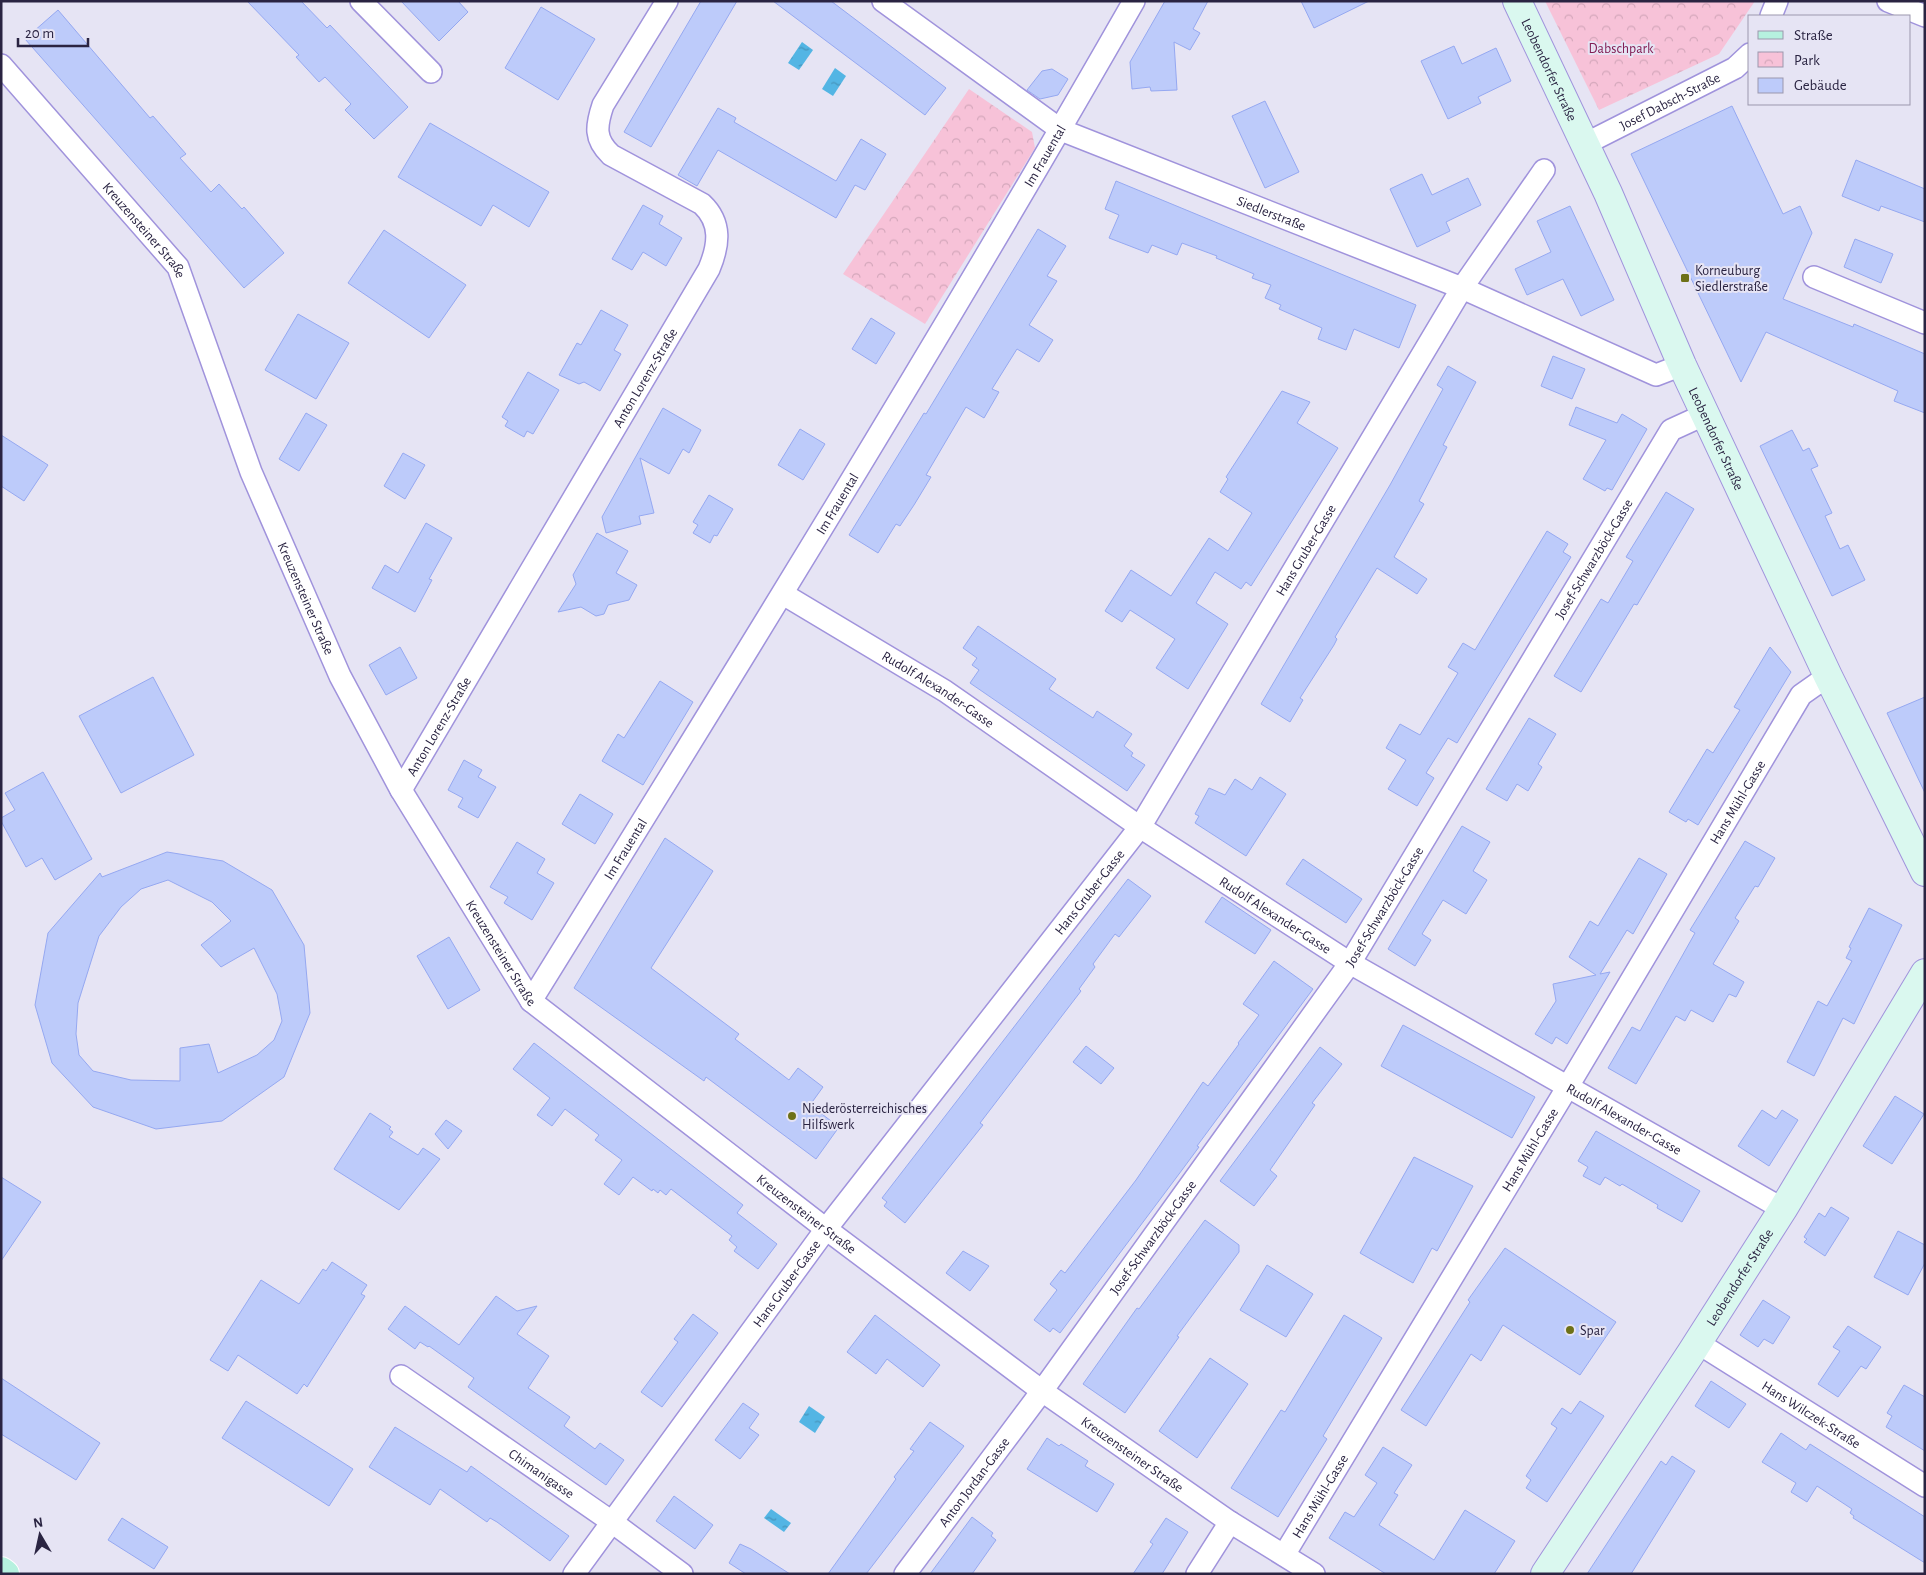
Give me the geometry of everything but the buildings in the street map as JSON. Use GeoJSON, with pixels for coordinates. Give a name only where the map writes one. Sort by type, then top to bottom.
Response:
{"type":"FeatureCollection","features":[{"type":"Feature","properties":{"kind":"main road","name":"Leobendorfer Straße"},"geometry":{"type":"LineString","coordinates":[[1517,1],[1585,144],[1682,364],[1828,676],[1925,872]]}},
{"type":"Feature","properties":{"kind":"main road","name":"Leobendorfer Straße"},"geometry":{"type":"LineString","coordinates":[[1545,1574],[1698,1343],[1783,1209],[1925,973]]}},
{"type":"Feature","properties":{"kind":"main road"},"geometry":{"type":"LineString","coordinates":[[1,1571],[5,1574]]}},
{"type":"Feature","properties":{"kind":"street"},"geometry":{"type":"LineString","coordinates":[[361,1],[431,72]]}},
{"type":"Feature","properties":{"kind":"street","name":"Anton Lorenz-Straße"},"geometry":{"type":"LineString","coordinates":[[401,790],[709,269],[714,257],[717,233],[716,224],[708,209],[611,155],[603,148],[597,134],[596,123],[603,105],[666,1]]}},
{"type":"Feature","properties":{"kind":"street","name":"Siedlerstraße"},"geometry":{"type":"LineString","coordinates":[[883,1],[1061,130],[1462,288],[1656,375],[1682,364]]}},
{"type":"Feature","properties":{"kind":"street","name":"Im Frauental"},"geometry":{"type":"LineString","coordinates":[[531,1001],[783,594],[1061,130],[1134,1]]}},
{"type":"Feature","properties":{"kind":"street"},"geometry":{"type":"LineString","coordinates":[[1771,15],[1777,1]]}},
{"type":"Feature","properties":{"kind":"street"},"geometry":{"type":"LineString","coordinates":[[1888,1],[1925,16]]}},
{"type":"Feature","properties":{"kind":"street","name":"Josef Dabsch-Straße"},"geometry":{"type":"LineString","coordinates":[[1585,144],[1735,68],[1748,56]]}},
{"type":"Feature","properties":{"kind":"street","name":"Kreuzensteiner Straße"},"geometry":{"type":"LineString","coordinates":[[1,65],[178,266],[251,472],[340,676],[401,790],[531,1001],[826,1229],[1042,1391],[1230,1522],[1314,1574]]}},
{"type":"Feature","properties":{"kind":"street","name":"Hans Gruber-Gasse"},"geometry":{"type":"LineString","coordinates":[[574,1574],[826,1229],[1140,827],[1462,288],[1544,170]]}},
{"type":"Feature","properties":{"kind":"street"},"geometry":{"type":"LineString","coordinates":[[1814,277],[1925,323]]}},
{"type":"Feature","properties":{"kind":"street","name":"Josef-Schwarzböck-Gasse"},"geometry":{"type":"LineString","coordinates":[[1042,1391],[1350,963],[1670,430],[1706,414]]}},
{"type":"Feature","properties":{"kind":"street","name":"Rudolf Alexander-Gasse"},"geometry":{"type":"LineString","coordinates":[[783,594],[945,691],[1140,827],[1350,963],[1783,1209]]}},
{"type":"Feature","properties":{"kind":"street","name":"Hans Mühl-Gasse"},"geometry":{"type":"LineString","coordinates":[[1284,1555],[1567,1088],[1800,694],[1828,676]]}},
{"type":"Feature","properties":{"kind":"street","name":"Hans Wilczek-Straße"},"geometry":{"type":"LineString","coordinates":[[1698,1343],[1925,1486]]}},
{"type":"Feature","properties":{"kind":"street","name":"Chimanigasse"},"geometry":{"type":"LineString","coordinates":[[401,1376],[612,1522],[682,1574]]}},
{"type":"Feature","properties":{"kind":"street","name":"Anton Jordan-Gasse"},"geometry":{"type":"LineString","coordinates":[[905,1574],[1042,1391]]}},
{"type":"Feature","properties":{"kind":"street"},"geometry":{"type":"LineString","coordinates":[[1197,1574],[1230,1522]]}},
{"type":"Feature","properties":{"kind":"green space","name":"Dabschpark"},"geometry":{"type":"Polygon","coordinates":[[[1545,1],[1755,1],[1719,54],[1599,110],[1545,1]]]}},
{"type":"Feature","properties":{"kind":"green space"},"geometry":{"type":"Polygon","coordinates":[[[969,89],[1032,132],[1035,148],[925,324],[843,274],[969,89]]]}},
{"type":"Feature","properties":{"kind":"water"},"geometry":{"type":"Polygon","coordinates":[[[802,42],[813,50],[799,70],[788,63],[802,42]]]}},
{"type":"Feature","properties":{"kind":"water"},"geometry":{"type":"Polygon","coordinates":[[[835,68],[846,76],[833,96],[822,89],[835,68]]]}},
{"type":"Feature","properties":{"kind":"water"},"geometry":{"type":"Polygon","coordinates":[[[809,1406],[825,1417],[815,1433],[799,1422],[809,1406]]]}},
{"type":"Feature","properties":{"kind":"water"},"geometry":{"type":"Polygon","coordinates":[[[771,1509],[791,1523],[784,1532],[764,1518],[771,1509]]]}},
{"type":"Feature","properties":{"kind":"place","name":"Korneuburg Siedlerstraße"},"geometry":{"type":"Point","coordinates":[1685,278]}},
{"type":"Feature","properties":{"kind":"place","name":"Niederösterreichisches Hilfswerk"},"geometry":{"type":"Point","coordinates":[792,1116]}},
{"type":"Feature","properties":{"kind":"place","name":"Spar"},"geometry":{"type":"Point","coordinates":[1570,1330]}}]}
